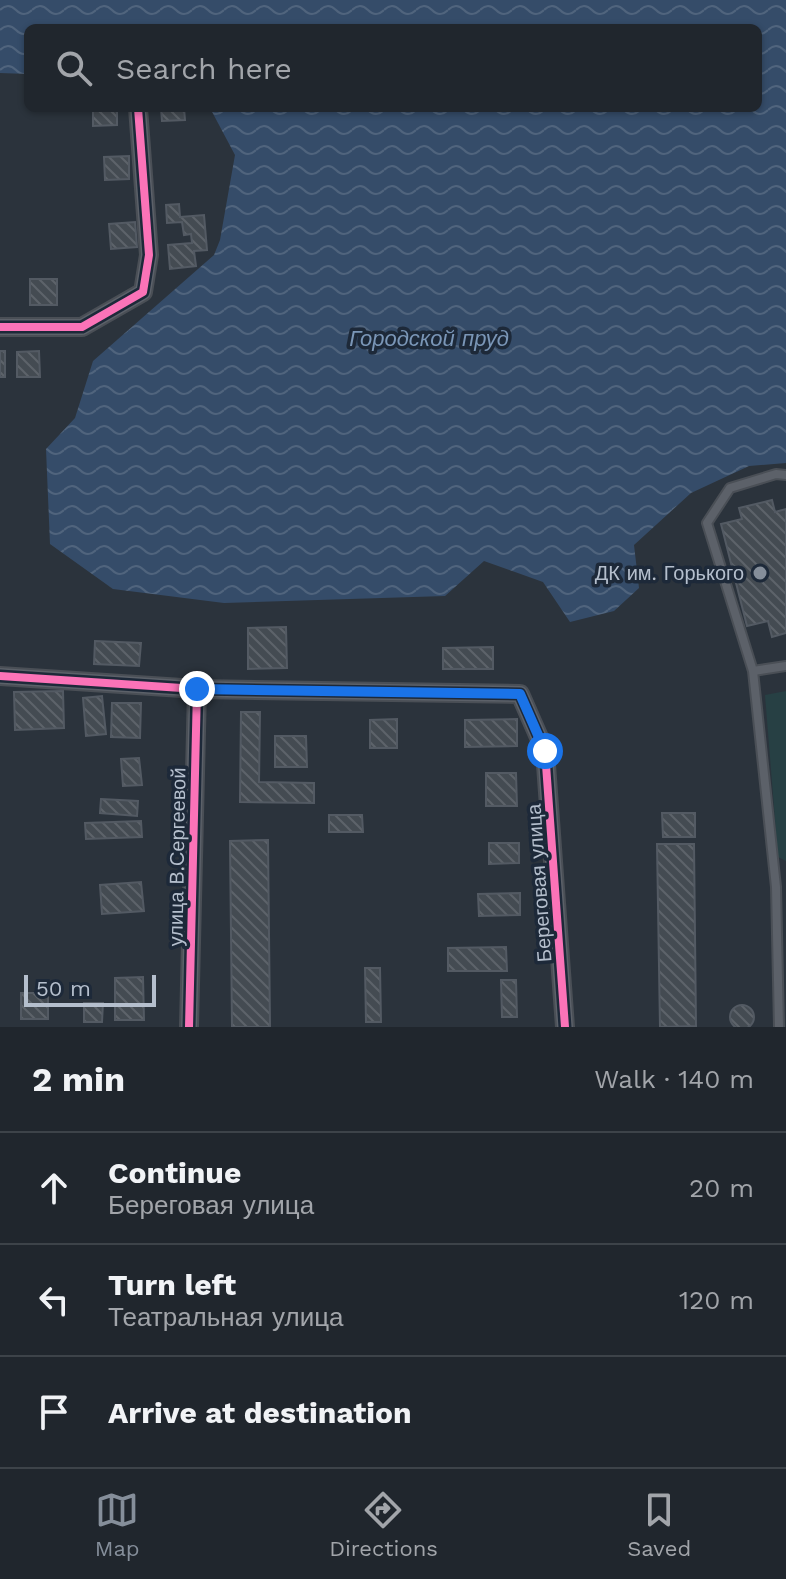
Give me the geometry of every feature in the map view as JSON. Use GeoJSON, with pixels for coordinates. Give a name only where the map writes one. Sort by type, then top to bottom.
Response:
{"type":"FeatureCollection","features":[{"type":"Feature","properties":{"kind":"street"},"geometry":{"type":"LineString","coordinates":[[0,327],[82,327],[143,292],[149,255],[138,112]]}},
{"type":"Feature","properties":{"kind":"street"},"geometry":{"type":"LineString","coordinates":[[0,676],[197,689]]}},
{"type":"Feature","properties":{"kind":"street","name":"Береговая улица"},"geometry":{"type":"LineString","coordinates":[[197,689],[520,694],[545,751],[565,1027]]}},
{"type":"Feature","properties":{"kind":"street","name":"улица В.Сергеевой"},"geometry":{"type":"LineString","coordinates":[[189,1027],[197,689]]}},
{"type":"Feature","properties":{"kind":"lane"},"geometry":{"type":"LineString","coordinates":[[779,1027],[776,887],[753,671],[707,523],[730,488],[776,474],[786,475]]}},
{"type":"Feature","properties":{"kind":"lane"},"geometry":{"type":"LineString","coordinates":[[753,671],[786,666]]}},
{"type":"Feature","properties":{"kind":"green space"},"geometry":{"type":"Polygon","coordinates":[[[786,691],[786,861],[778,857],[765,695],[786,691]]]}},
{"type":"Feature","properties":{"kind":"water","name":"Городской пруд"},"geometry":{"type":"Polygon","coordinates":[[[0,0],[786,0],[786,463],[749,466],[691,493],[634,545],[639,588],[614,611],[570,622],[543,582],[484,561],[445,596],[224,603],[113,589],[50,544],[46,449],[75,418],[93,361],[214,255],[220,240],[235,155],[212,112],[762,112],[762,24],[24,24],[24,74],[0,73],[0,0]]]}},
{"type":"Feature","properties":{"kind":"building"},"geometry":{"type":"Polygon","coordinates":[[[93,112],[117,112],[117,125],[93,126],[93,112]]]}},
{"type":"Feature","properties":{"kind":"building"},"geometry":{"type":"Polygon","coordinates":[[[161,112],[184,112],[185,120],[162,121],[161,112]]]}},
{"type":"Feature","properties":{"kind":"building"},"geometry":{"type":"Polygon","coordinates":[[[129,156],[129,179],[105,180],[104,157],[129,156]]]}},
{"type":"Feature","properties":{"kind":"building"},"geometry":{"type":"Polygon","coordinates":[[[179,204],[180,217],[204,215],[207,250],[194,251],[196,266],[170,269],[168,245],[192,243],[191,234],[184,235],[182,222],[167,223],[166,205],[179,204]]]}},
{"type":"Feature","properties":{"kind":"building"},"geometry":{"type":"Polygon","coordinates":[[[135,222],[137,247],[111,249],[109,224],[135,222]]]}},
{"type":"Feature","properties":{"kind":"building"},"geometry":{"type":"Polygon","coordinates":[[[30,279],[57,279],[57,305],[30,305],[30,279]]]}},
{"type":"Feature","properties":{"kind":"building"},"geometry":{"type":"Polygon","coordinates":[[[0,351],[5,351],[5,377],[0,377],[0,351]]]}},
{"type":"Feature","properties":{"kind":"building"},"geometry":{"type":"Polygon","coordinates":[[[39,351],[40,377],[17,377],[17,352],[39,351]]]}},
{"type":"Feature","properties":{"kind":"building","name":"ДК им. Горького"},"geometry":{"type":"Polygon","coordinates":[[[772,500],[775,512],[786,509],[786,633],[772,637],[768,621],[747,626],[721,524],[742,519],[739,508],[772,500]]]}},
{"type":"Feature","properties":{"kind":"building"},"geometry":{"type":"Polygon","coordinates":[[[286,627],[287,668],[248,669],[248,628],[286,627]]]}},
{"type":"Feature","properties":{"kind":"building"},"geometry":{"type":"Polygon","coordinates":[[[95,641],[141,643],[139,666],[94,664],[95,641]]]}},
{"type":"Feature","properties":{"kind":"building"},"geometry":{"type":"Polygon","coordinates":[[[493,647],[493,669],[443,669],[443,648],[493,647]]]}},
{"type":"Feature","properties":{"kind":"building"},"geometry":{"type":"Polygon","coordinates":[[[63,691],[64,728],[15,730],[14,692],[63,691]]]}},
{"type":"Feature","properties":{"kind":"building"},"geometry":{"type":"Polygon","coordinates":[[[102,696],[106,734],[86,736],[83,698],[102,696]]]}},
{"type":"Feature","properties":{"kind":"building"},"geometry":{"type":"Polygon","coordinates":[[[112,703],[141,703],[140,738],[111,737],[112,703]]]}},
{"type":"Feature","properties":{"kind":"building"},"geometry":{"type":"Polygon","coordinates":[[[241,712],[260,712],[259,782],[314,783],[314,803],[240,802],[241,712]]]}},
{"type":"Feature","properties":{"kind":"building"},"geometry":{"type":"Polygon","coordinates":[[[397,719],[397,748],[370,748],[370,720],[397,719]]]}},
{"type":"Feature","properties":{"kind":"building"},"geometry":{"type":"Polygon","coordinates":[[[517,719],[517,746],[465,747],[465,720],[517,719]]]}},
{"type":"Feature","properties":{"kind":"building"},"geometry":{"type":"Polygon","coordinates":[[[275,736],[306,736],[307,767],[275,767],[275,736]]]}},
{"type":"Feature","properties":{"kind":"building"},"geometry":{"type":"Polygon","coordinates":[[[139,758],[142,785],[123,786],[121,759],[139,758]]]}},
{"type":"Feature","properties":{"kind":"building"},"geometry":{"type":"Polygon","coordinates":[[[486,773],[516,773],[517,806],[486,806],[486,773]]]}},
{"type":"Feature","properties":{"kind":"building"},"geometry":{"type":"Polygon","coordinates":[[[101,799],[138,801],[137,816],[100,813],[101,799]]]}},
{"type":"Feature","properties":{"kind":"building"},"geometry":{"type":"Polygon","coordinates":[[[662,813],[695,813],[695,837],[663,837],[662,813]]]}},
{"type":"Feature","properties":{"kind":"building"},"geometry":{"type":"Polygon","coordinates":[[[329,815],[362,815],[363,832],[329,832],[329,815]]]}},
{"type":"Feature","properties":{"kind":"building"},"geometry":{"type":"Polygon","coordinates":[[[141,821],[142,837],[86,839],[85,823],[141,821]]]}},
{"type":"Feature","properties":{"kind":"building"},"geometry":{"type":"Polygon","coordinates":[[[268,840],[270,1027],[232,1027],[230,841],[268,840]]]}},
{"type":"Feature","properties":{"kind":"building"},"geometry":{"type":"Polygon","coordinates":[[[489,843],[519,843],[519,863],[489,864],[489,843]]]}},
{"type":"Feature","properties":{"kind":"building"},"geometry":{"type":"Polygon","coordinates":[[[657,844],[694,844],[696,1026],[660,1027],[657,844]]]}},
{"type":"Feature","properties":{"kind":"building"},"geometry":{"type":"Polygon","coordinates":[[[141,882],[144,911],[102,914],[100,885],[141,882]]]}},
{"type":"Feature","properties":{"kind":"building"},"geometry":{"type":"Polygon","coordinates":[[[520,893],[520,915],[479,916],[478,894],[520,893]]]}},
{"type":"Feature","properties":{"kind":"building"},"geometry":{"type":"Polygon","coordinates":[[[506,947],[507,971],[448,971],[448,948],[506,947]]]}},
{"type":"Feature","properties":{"kind":"building"},"geometry":{"type":"Polygon","coordinates":[[[365,968],[380,968],[381,1022],[366,1022],[365,968]]]}},
{"type":"Feature","properties":{"kind":"building"},"geometry":{"type":"Polygon","coordinates":[[[143,977],[144,1020],[115,1020],[115,978],[143,977]]]}},
{"type":"Feature","properties":{"kind":"building"},"geometry":{"type":"Polygon","coordinates":[[[501,980],[516,980],[517,1017],[502,1017],[501,980]]]}},
{"type":"Feature","properties":{"kind":"building"},"geometry":{"type":"Polygon","coordinates":[[[21,993],[48,993],[48,1019],[21,1019],[21,993]]]}},
{"type":"Feature","properties":{"kind":"building"},"geometry":{"type":"Polygon","coordinates":[[[84,1003],[103,1003],[102,1022],[84,1022],[84,1003]]]}},
{"type":"Feature","properties":{"kind":"building"},"geometry":{"type":"Polygon","coordinates":[[[747,1006],[753,1012],[751,1026],[733,1026],[730,1017],[733,1008],[747,1006]]]}},
{"type":"Feature","properties":{"kind":"cycle path"},"geometry":{"type":"LineString","coordinates":[[0,327],[82,327],[143,292],[149,255],[138,112]]}},
{"type":"Feature","properties":{"kind":"cycle path"},"geometry":{"type":"LineString","coordinates":[[0,676],[197,689],[520,694],[545,751],[565,1027]]}},
{"type":"Feature","properties":{"kind":"cycle path"},"geometry":{"type":"LineString","coordinates":[[189,1027],[197,689]]}},
{"type":"Feature","properties":{"kind":"place","name":"ДК им. Горького"},"geometry":{"type":"Point","coordinates":[760,573]}},
{"type":"Feature","properties":{"kind":"route"},"geometry":{"type":"LineString","coordinates":[[197,689],[520,694],[545,751]]}}]}
